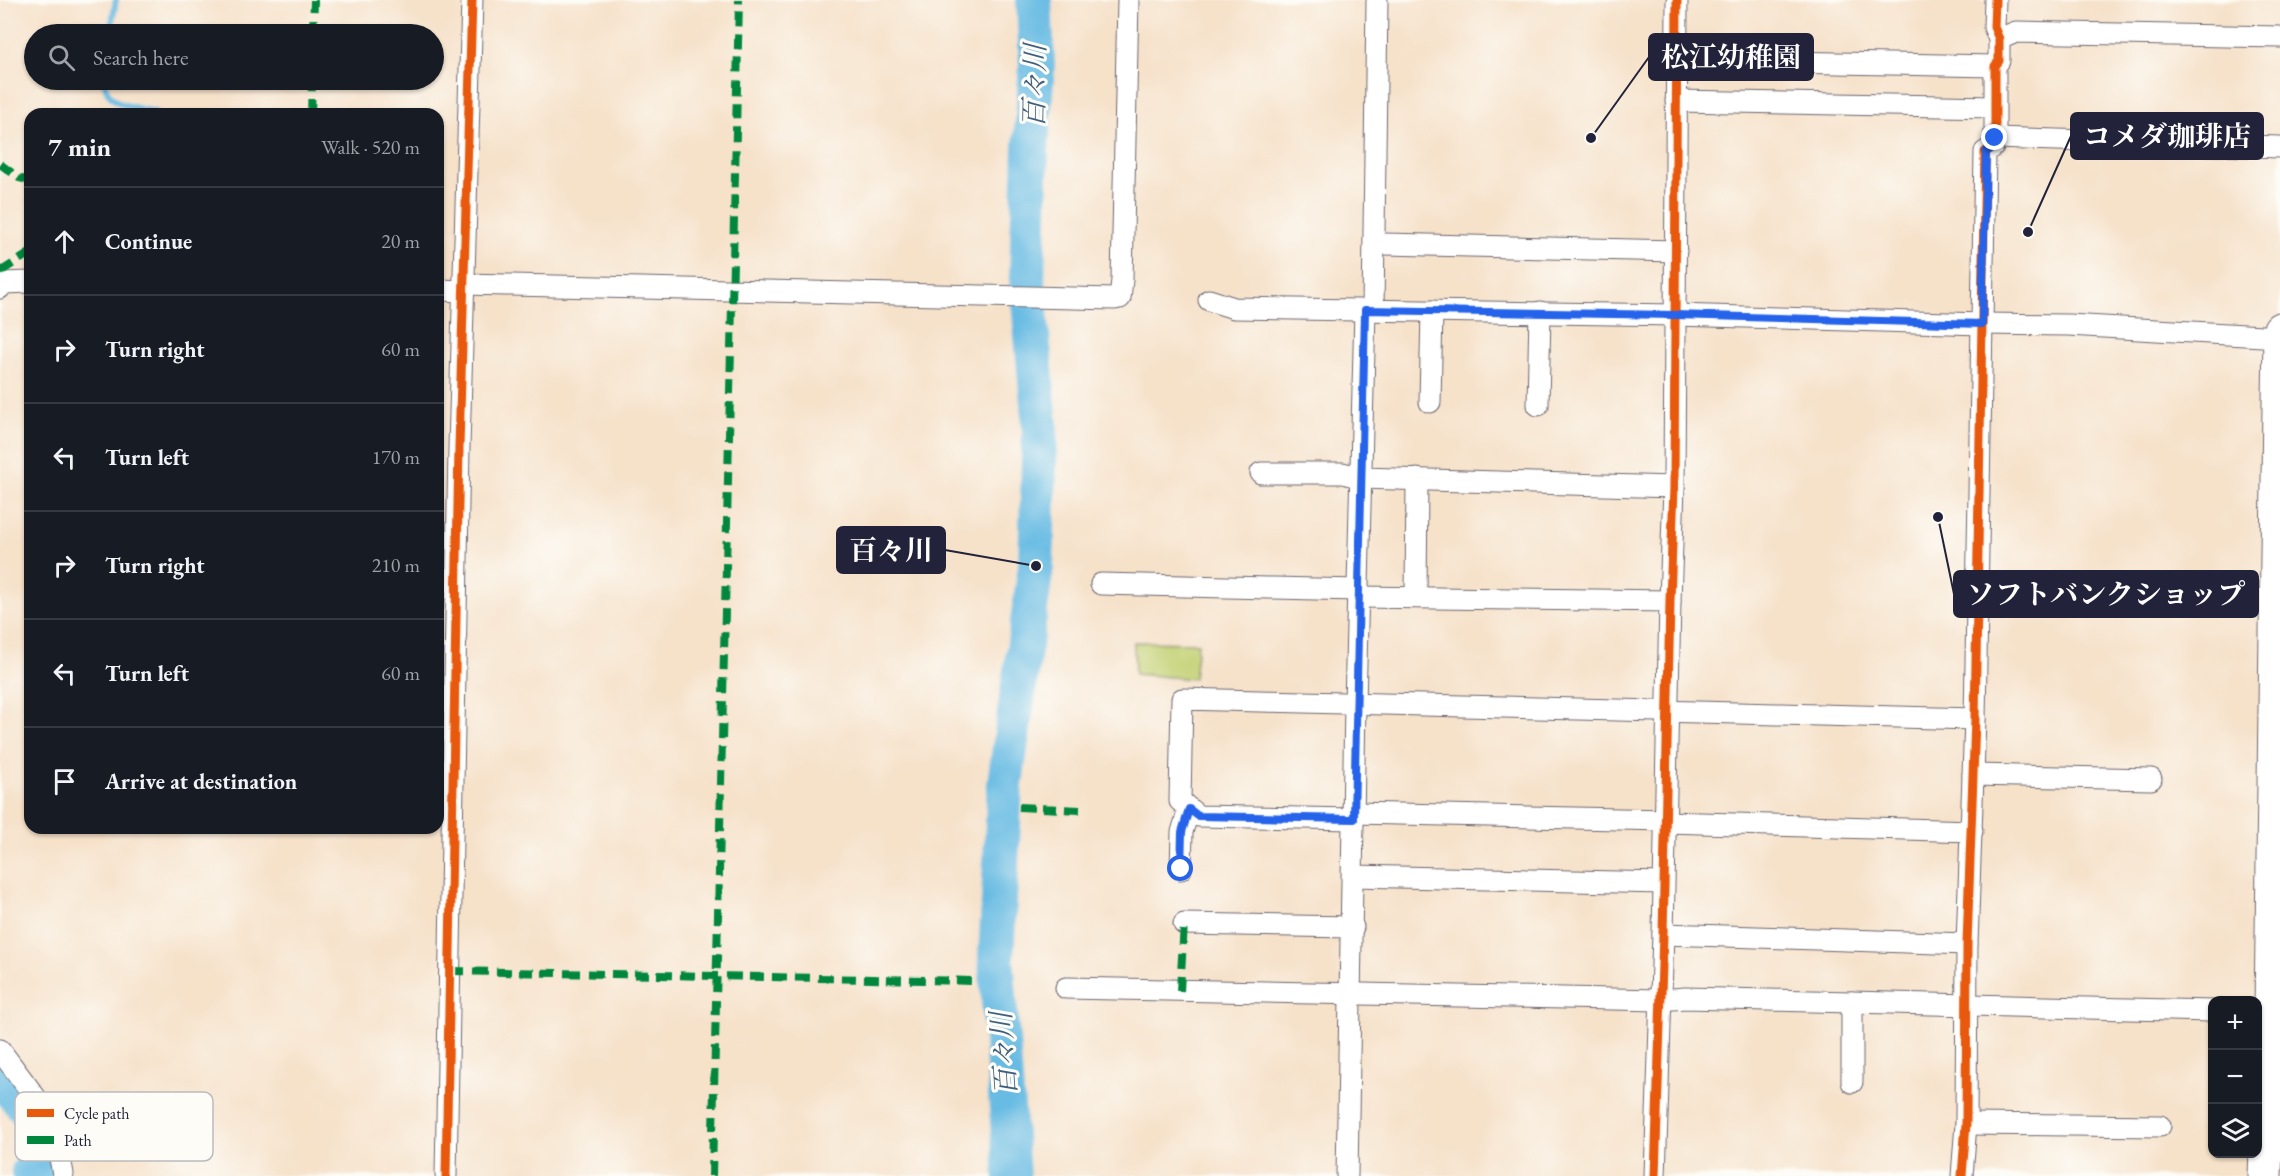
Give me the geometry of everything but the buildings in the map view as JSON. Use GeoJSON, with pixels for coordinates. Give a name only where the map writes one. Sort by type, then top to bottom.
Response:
{"type":"FeatureCollection","features":[{"type":"Feature","properties":{"kind":"main road"},"geometry":{"type":"LineString","coordinates":[[2265,1176],[2264,1012],[2280,329]]}},
{"type":"Feature","properties":{"kind":"street"},"geometry":{"type":"LineString","coordinates":[[446,1176],[459,458],[472,0]]}},
{"type":"Feature","properties":{"kind":"street"},"geometry":{"type":"LineString","coordinates":[[444,289],[464,287],[732,288],[1011,298],[1118,299],[1122,280],[1128,0]]}},
{"type":"Feature","properties":{"kind":"street"},"geometry":{"type":"LineString","coordinates":[[1347,1176],[1360,478],[1369,310],[1377,0]]}},
{"type":"Feature","properties":{"kind":"street"},"geometry":{"type":"LineString","coordinates":[[1654,1176],[1664,934],[1663,883],[1674,487],[1677,0]]}},
{"type":"Feature","properties":{"kind":"street"},"geometry":{"type":"LineString","coordinates":[[1962,1176],[1966,1124],[1967,944],[1975,719],[1986,152],[1994,147],[1995,66],[1999,61],[1999,39],[1994,27],[1995,0]]}},
{"type":"Feature","properties":{"kind":"street"},"geometry":{"type":"LineString","coordinates":[[1999,39],[2016,32],[2280,37]]}},
{"type":"Feature","properties":{"kind":"street"},"geometry":{"type":"LineString","coordinates":[[1676,60],[1995,66]]}},
{"type":"Feature","properties":{"kind":"street"},"geometry":{"type":"LineString","coordinates":[[1676,101],[1994,107]]}},
{"type":"Feature","properties":{"kind":"street"},"geometry":{"type":"LineString","coordinates":[[1995,138],[2280,147]]}},
{"type":"Feature","properties":{"kind":"street"},"geometry":{"type":"LineString","coordinates":[[1385,244],[1676,251]]}},
{"type":"Feature","properties":{"kind":"street"},"geometry":{"type":"LineString","coordinates":[[0,288],[4,283],[24,282]]}},
{"type":"Feature","properties":{"kind":"street"},"geometry":{"type":"LineString","coordinates":[[1209,300],[1234,308],[1540,312],[2068,325],[2280,337]]}},
{"type":"Feature","properties":{"kind":"street"},"geometry":{"type":"LineString","coordinates":[[1430,402],[1432,311]]}},
{"type":"Feature","properties":{"kind":"street"},"geometry":{"type":"LineString","coordinates":[[1538,405],[1540,312]]}},
{"type":"Feature","properties":{"kind":"street"},"geometry":{"type":"LineString","coordinates":[[1261,473],[1343,473],[1360,478],[1674,487]]}},
{"type":"Feature","properties":{"kind":"street"},"geometry":{"type":"LineString","coordinates":[[1416,597],[1417,479]]}},
{"type":"Feature","properties":{"kind":"street"},"geometry":{"type":"LineString","coordinates":[[1101,584],[1416,597],[1670,601]]}},
{"type":"Feature","properties":{"kind":"street"},"geometry":{"type":"LineString","coordinates":[[1972,831],[1666,821],[1198,816],[1180,801],[1182,699],[1975,719]]}},
{"type":"Feature","properties":{"kind":"street"},"geometry":{"type":"LineString","coordinates":[[1973,775],[2151,779]]}},
{"type":"Feature","properties":{"kind":"street"},"geometry":{"type":"LineString","coordinates":[[1181,869],[1182,832],[1189,809]]}},
{"type":"Feature","properties":{"kind":"street"},"geometry":{"type":"LineString","coordinates":[[1353,876],[1663,883]]}},
{"type":"Feature","properties":{"kind":"street"},"geometry":{"type":"LineString","coordinates":[[1184,924],[1353,927]]}},
{"type":"Feature","properties":{"kind":"street"},"geometry":{"type":"LineString","coordinates":[[1664,934],[1967,944]]}},
{"type":"Feature","properties":{"kind":"street"},"geometry":{"type":"LineString","coordinates":[[1066,988],[1660,1000],[1684,998],[2208,1011]]}},
{"type":"Feature","properties":{"kind":"street"},"geometry":{"type":"LineString","coordinates":[[1852,1002],[1852,1082]]}},
{"type":"Feature","properties":{"kind":"street"},"geometry":{"type":"LineString","coordinates":[[0,1050],[31,1092]]}},
{"type":"Feature","properties":{"kind":"street"},"geometry":{"type":"LineString","coordinates":[[1966,1124],[2160,1126]]}},
{"type":"Feature","properties":{"kind":"green space"},"geometry":{"type":"Polygon","coordinates":[[[1134,642],[1198,643],[1194,679],[1135,674],[1134,642]]]}},
{"type":"Feature","properties":{"kind":"waterway"},"geometry":{"type":"LineString","coordinates":[[112,24],[116,0]]}},
{"type":"Feature","properties":{"kind":"waterway","name":"百々川"},"geometry":{"type":"LineString","coordinates":[[1012,1176],[996,958],[1005,783],[1036,566],[1040,427],[1027,278],[1031,147],[1037,65],[1034,0]]}},
{"type":"Feature","properties":{"kind":"waterway"},"geometry":{"type":"LineString","coordinates":[[107,90],[115,100],[137,108]]}},
{"type":"Feature","properties":{"kind":"waterway"},"geometry":{"type":"LineString","coordinates":[[0,1076],[15,1095]]}},
{"type":"Feature","properties":{"kind":"waterway"},"geometry":{"type":"LineString","coordinates":[[29,1172],[46,1165],[45,1161]]}},
{"type":"Feature","properties":{"kind":"marked path"},"geometry":{"type":"LineString","coordinates":[[313,24],[314,0]]}},
{"type":"Feature","properties":{"kind":"marked path"},"geometry":{"type":"LineString","coordinates":[[712,1176],[739,0]]}},
{"type":"Feature","properties":{"kind":"marked path"},"geometry":{"type":"LineString","coordinates":[[311,108],[312,90]]}},
{"type":"Feature","properties":{"kind":"marked path"},"geometry":{"type":"LineString","coordinates":[[0,164],[24,179]]}},
{"type":"Feature","properties":{"kind":"marked path"},"geometry":{"type":"LineString","coordinates":[[0,272],[24,257]]}},
{"type":"Feature","properties":{"kind":"marked path"},"geometry":{"type":"LineString","coordinates":[[1019,807],[1080,810]]}},
{"type":"Feature","properties":{"kind":"marked path"},"geometry":{"type":"LineString","coordinates":[[1180,991],[1184,924]]}},
{"type":"Feature","properties":{"kind":"marked path"},"geometry":{"type":"LineString","coordinates":[[450,971],[977,981]]}},
{"type":"Feature","properties":{"kind":"cycle path"},"geometry":{"type":"LineString","coordinates":[[446,1176],[459,447],[472,0]]}},
{"type":"Feature","properties":{"kind":"cycle path"},"geometry":{"type":"LineString","coordinates":[[1655,1176],[1674,487],[1677,0]]}},
{"type":"Feature","properties":{"kind":"cycle path"},"geometry":{"type":"LineString","coordinates":[[1962,1176],[1966,1124],[1967,944],[1975,719],[1985,152],[1993,147],[1995,138],[1995,66],[1999,61],[1999,39],[1994,27],[1995,0]]}},
{"type":"Feature","properties":{"kind":"place","name":"松江幼稚園"},"geometry":{"type":"Point","coordinates":[1591,138]}},
{"type":"Feature","properties":{"kind":"place","name":"コメダ珈琲店"},"geometry":{"type":"Point","coordinates":[2028,232]}},
{"type":"Feature","properties":{"kind":"place","name":"ソフトバンクショップ"},"geometry":{"type":"Point","coordinates":[1938,517]}},
{"type":"Feature","properties":{"kind":"place","name":"百々川"},"geometry":{"type":"Point","coordinates":[1036,566]}},
{"type":"Feature","properties":{"kind":"route"},"geometry":{"type":"LineString","coordinates":[[1181,869],[1182,832],[1189,809],[1198,816],[1354,819],[1365,310],[1676,315],[1982,324],[1986,152],[1994,147],[1995,138]]}}]}
